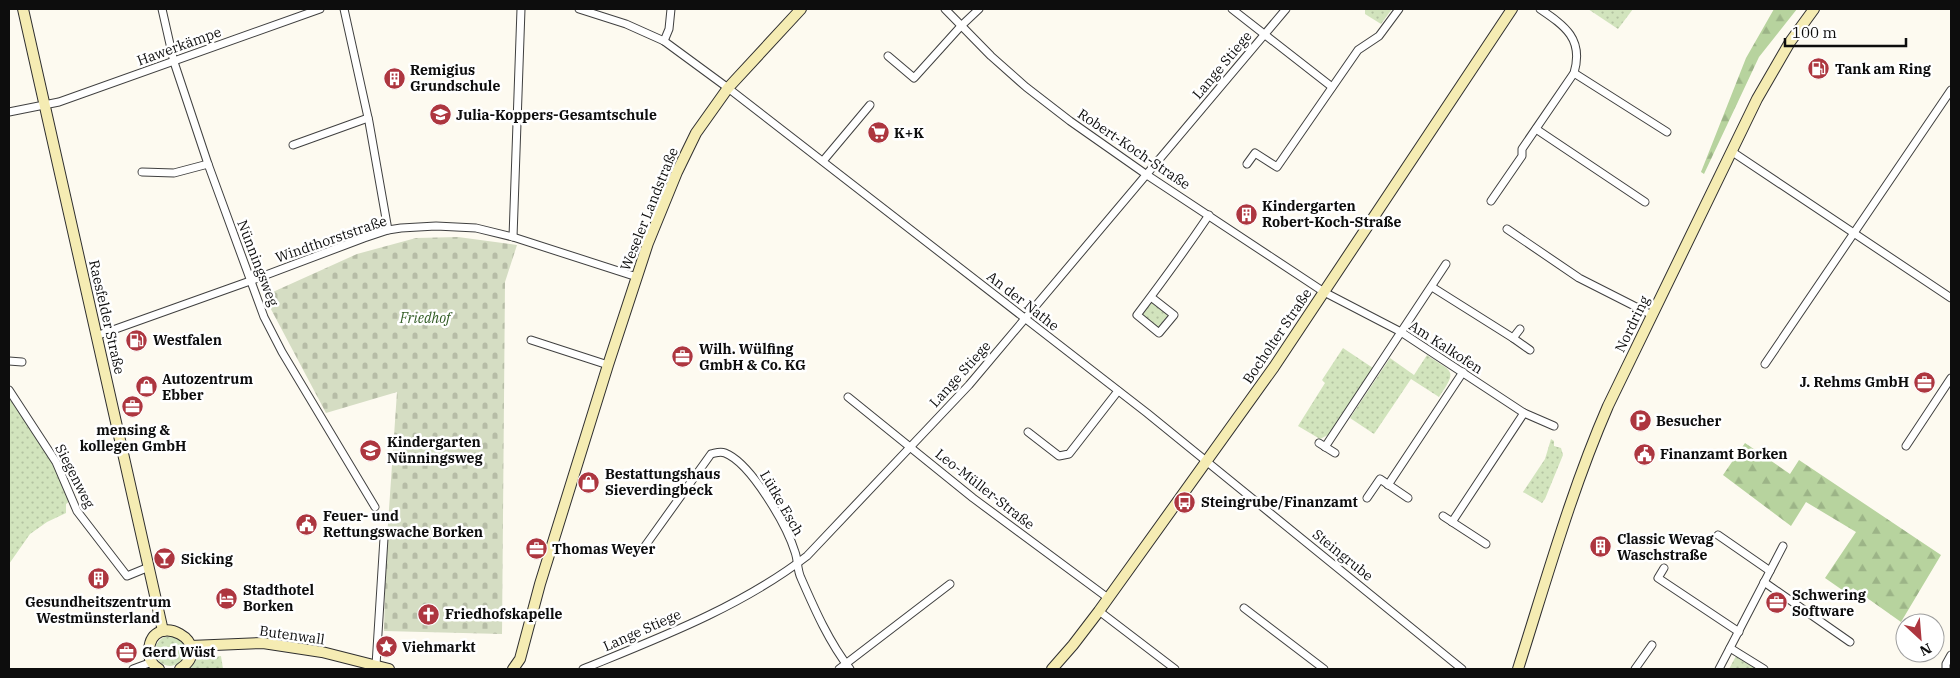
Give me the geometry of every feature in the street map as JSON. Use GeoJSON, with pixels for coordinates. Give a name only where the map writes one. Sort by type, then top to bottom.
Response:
{"type":"FeatureCollection","features":[{"type":"Feature","properties":{"kind":"main road","name":"Raesfelder Straße"},"geometry":{"type":"LineString","coordinates":[[23,9],[163,631]]}},
{"type":"Feature","properties":{"kind":"main road","name":"Weseler Landstraße"},"geometry":{"type":"LineString","coordinates":[[514,669],[520,659],[540,584],[608,365],[648,243],[676,172],[696,133],[728,88],[801,9]]}},
{"type":"Feature","properties":{"kind":"main road","name":"Bocholter Straße"},"geometry":{"type":"LineString","coordinates":[[1052,669],[1099,611],[1274,367],[1512,9]]}},
{"type":"Feature","properties":{"kind":"main road","name":"Nordring"},"geometry":{"type":"LineString","coordinates":[[1518,669],[1568,509],[1593,440],[1731,151],[1772,70],[1814,9]]}},
{"type":"Feature","properties":{"kind":"main road"},"geometry":{"type":"LineString","coordinates":[[155,666],[149,655],[151,640],[163,631],[174,630],[185,636],[190,646],[190,658],[180,669]]}},
{"type":"Feature","properties":{"kind":"main road","name":"Butenwall"},"geometry":{"type":"LineString","coordinates":[[190,646],[263,643],[322,652],[389,669]]}},
{"type":"Feature","properties":{"kind":"street","name":"Nünningsweg"},"geometry":{"type":"LineString","coordinates":[[162,9],[174,62],[250,281],[282,352],[375,507]]}},
{"type":"Feature","properties":{"kind":"street","name":"Hawerkämpe"},"geometry":{"type":"LineString","coordinates":[[9,112],[59,102],[320,9]]}},
{"type":"Feature","properties":{"kind":"street"},"geometry":{"type":"LineString","coordinates":[[344,9],[368,118],[388,230]]}},
{"type":"Feature","properties":{"kind":"street"},"geometry":{"type":"LineString","coordinates":[[513,237],[521,9]]}},
{"type":"Feature","properties":{"kind":"street"},"geometry":{"type":"LineString","coordinates":[[580,9],[626,24],[664,41],[728,88]]}},
{"type":"Feature","properties":{"kind":"street"},"geometry":{"type":"LineString","coordinates":[[664,41],[669,29],[671,9]]}},
{"type":"Feature","properties":{"kind":"street","name":"Robert-Koch-Straße"},"geometry":{"type":"LineString","coordinates":[[945,9],[1026,87],[1070,121],[1147,175],[1324,292]]}},
{"type":"Feature","properties":{"kind":"street"},"geometry":{"type":"LineString","coordinates":[[888,56],[914,78],[979,9]]}},
{"type":"Feature","properties":{"kind":"street"},"geometry":{"type":"LineString","coordinates":[[1232,9],[1332,87]]}},
{"type":"Feature","properties":{"kind":"street","name":"Lange Stiege"},"geometry":{"type":"LineString","coordinates":[[583,669],[698,619],[748,594],[807,556],[969,385],[1286,9]]}},
{"type":"Feature","properties":{"kind":"street"},"geometry":{"type":"LineString","coordinates":[[1247,164],[1255,153],[1277,167],[1358,50],[1379,36],[1398,9]]}},
{"type":"Feature","properties":{"kind":"street"},"geometry":{"type":"LineString","coordinates":[[1491,201],[1522,156],[1522,149],[1574,72],[1577,62],[1574,40],[1561,23],[1540,9]]}},
{"type":"Feature","properties":{"kind":"street"},"geometry":{"type":"LineString","coordinates":[[1574,72],[1667,132]]}},
{"type":"Feature","properties":{"kind":"street","name":"An der Nathe"},"geometry":{"type":"LineString","coordinates":[[728,88],[1026,318],[1207,461]]}},
{"type":"Feature","properties":{"kind":"street"},"geometry":{"type":"LineString","coordinates":[[1766,364],[1951,90]]}},
{"type":"Feature","properties":{"kind":"street"},"geometry":{"type":"LineString","coordinates":[[823,161],[870,106]]}},
{"type":"Feature","properties":{"kind":"street"},"geometry":{"type":"LineString","coordinates":[[293,145],[368,118]]}},
{"type":"Feature","properties":{"kind":"street"},"geometry":{"type":"LineString","coordinates":[[1536,129],[1646,202]]}},
{"type":"Feature","properties":{"kind":"street"},"geometry":{"type":"LineString","coordinates":[[1731,151],[1951,298]]}},
{"type":"Feature","properties":{"kind":"street"},"geometry":{"type":"LineString","coordinates":[[142,172],[174,174],[208,164]]}},
{"type":"Feature","properties":{"kind":"street"},"geometry":{"type":"LineString","coordinates":[[1151,297],[1174,315],[1159,333],[1136,315],[1172,270],[1209,215]]}},
{"type":"Feature","properties":{"kind":"street","name":"Windthorststraße"},"geometry":{"type":"LineString","coordinates":[[96,336],[388,230],[436,226],[476,228],[513,237],[637,277]]}},
{"type":"Feature","properties":{"kind":"street"},"geometry":{"type":"LineString","coordinates":[[1507,229],[1578,278],[1652,315]]}},
{"type":"Feature","properties":{"kind":"street"},"geometry":{"type":"LineString","coordinates":[[1335,453],[1322,445],[1446,264]]}},
{"type":"Feature","properties":{"kind":"street"},"geometry":{"type":"LineString","coordinates":[[1432,287],[1530,350]]}},
{"type":"Feature","properties":{"kind":"street","name":"Am Kalkofen"},"geometry":{"type":"LineString","coordinates":[[1324,292],[1401,332],[1524,413],[1554,426]]}},
{"type":"Feature","properties":{"kind":"street"},"geometry":{"type":"LineString","coordinates":[[1513,338],[1520,329]]}},
{"type":"Feature","properties":{"kind":"street"},"geometry":{"type":"LineString","coordinates":[[531,340],[608,365]]}},
{"type":"Feature","properties":{"kind":"street"},"geometry":{"type":"LineString","coordinates":[[9,361],[22,362]]}},
{"type":"Feature","properties":{"kind":"street"},"geometry":{"type":"LineString","coordinates":[[1388,485],[1464,372]]}},
{"type":"Feature","properties":{"kind":"street"},"geometry":{"type":"LineString","coordinates":[[1906,446],[1951,378]]}},
{"type":"Feature","properties":{"kind":"street","name":"Siegenweg"},"geometry":{"type":"LineString","coordinates":[[9,390],[56,462],[77,511],[85,523],[127,576],[149,567]]}},
{"type":"Feature","properties":{"kind":"street"},"geometry":{"type":"LineString","coordinates":[[1028,432],[1059,456],[1069,454],[1118,391]]}},
{"type":"Feature","properties":{"kind":"street","name":"Leo-Müller-Straße"},"geometry":{"type":"LineString","coordinates":[[848,397],[973,498],[1108,598]]}},
{"type":"Feature","properties":{"kind":"street"},"geometry":{"type":"LineString","coordinates":[[1452,522],[1524,413]]}},
{"type":"Feature","properties":{"kind":"street","name":"Lütke Esch"},"geometry":{"type":"LineString","coordinates":[[645,546],[711,454],[718,452],[727,454],[748,470],[759,484],[779,518],[795,552],[800,575],[822,625],[848,666]]}},
{"type":"Feature","properties":{"kind":"street","name":"Steingrube"},"geometry":{"type":"LineString","coordinates":[[1207,461],[1462,669]]}},
{"type":"Feature","properties":{"kind":"street"},"geometry":{"type":"LineString","coordinates":[[1367,498],[1380,479],[1408,498]]}},
{"type":"Feature","properties":{"kind":"street"},"geometry":{"type":"LineString","coordinates":[[1443,516],[1486,544]]}},
{"type":"Feature","properties":{"kind":"street"},"geometry":{"type":"LineString","coordinates":[[1718,535],[1770,570]]}},
{"type":"Feature","properties":{"kind":"street"},"geometry":{"type":"LineString","coordinates":[[376,665],[384,538]]}},
{"type":"Feature","properties":{"kind":"street"},"geometry":{"type":"LineString","coordinates":[[1719,669],[1783,546]]}},
{"type":"Feature","properties":{"kind":"street"},"geometry":{"type":"LineString","coordinates":[[1664,568],[1658,578],[1739,632]]}},
{"type":"Feature","properties":{"kind":"street"},"geometry":{"type":"LineString","coordinates":[[1764,582],[1850,642]]}},
{"type":"Feature","properties":{"kind":"street"},"geometry":{"type":"LineString","coordinates":[[839,669],[848,666],[950,584]]}},
{"type":"Feature","properties":{"kind":"street"},"geometry":{"type":"LineString","coordinates":[[1244,608],[1324,669]]}},
{"type":"Feature","properties":{"kind":"street"},"geometry":{"type":"LineString","coordinates":[[1099,611],[1175,669]]}},
{"type":"Feature","properties":{"kind":"street"},"geometry":{"type":"LineString","coordinates":[[1634,669],[1652,644]]}},
{"type":"Feature","properties":{"kind":"street"},"geometry":{"type":"LineString","coordinates":[[1730,648],[1764,669]]}},
{"type":"Feature","properties":{"kind":"street"},"geometry":{"type":"LineString","coordinates":[[1946,669],[1946,664],[1951,655]]}},
{"type":"Feature","properties":{"kind":"street"},"geometry":{"type":"LineString","coordinates":[[133,669],[155,666]]}},
{"type":"Feature","properties":{"kind":"green space"},"geometry":{"type":"Polygon","coordinates":[[[1365,9],[1392,9],[1381,24],[1365,14],[1365,9]]]}},
{"type":"Feature","properties":{"kind":"green space"},"geometry":{"type":"Polygon","coordinates":[[[1588,9],[1633,9],[1618,29],[1588,9]]]}},
{"type":"Feature","properties":{"kind":"green space"},"geometry":{"type":"Polygon","coordinates":[[[1774,9],[1797,9],[1759,57],[1704,174],[1701,172],[1746,58],[1774,9]]]}},
{"type":"Feature","properties":{"kind":"green space","name":"Friedhof"},"geometry":{"type":"Polygon","coordinates":[[[458,237],[517,245],[505,282],[502,634],[384,631],[386,553],[397,392],[326,413],[264,296],[357,254],[416,238],[458,237]]]}},
{"type":"Feature","properties":{"kind":"green space"},"geometry":{"type":"Polygon","coordinates":[[[1152,302],[1169,316],[1159,328],[1142,315],[1152,302]]]}},
{"type":"Feature","properties":{"kind":"green space"},"geometry":{"type":"Polygon","coordinates":[[[1343,348],[1373,368],[1328,435],[1320,439],[1298,426],[1325,383],[1322,380],[1343,348]]]}},
{"type":"Feature","properties":{"kind":"green space"},"geometry":{"type":"Polygon","coordinates":[[[1427,355],[1450,372],[1449,381],[1439,397],[1411,379],[1374,434],[1350,418],[1390,358],[1414,375],[1427,355]]]}},
{"type":"Feature","properties":{"kind":"green space"},"geometry":{"type":"Polygon","coordinates":[[[9,395],[54,465],[70,501],[66,504],[66,513],[47,522],[30,534],[9,564],[9,395]]]}},
{"type":"Feature","properties":{"kind":"green space"},"geometry":{"type":"Polygon","coordinates":[[[1551,439],[1554,441],[1554,446],[1561,448],[1563,455],[1542,503],[1523,492],[1545,459],[1551,439]]]}},
{"type":"Feature","properties":{"kind":"green space"},"geometry":{"type":"Polygon","coordinates":[[[1745,443],[1790,474],[1799,460],[1941,555],[1906,613],[1895,613],[1895,618],[1853,588],[1848,594],[1825,578],[1856,532],[1806,502],[1791,526],[1723,475],[1745,443]]]}},
{"type":"Feature","properties":{"kind":"green space"},"geometry":{"type":"Polygon","coordinates":[[[170,636],[181,640],[185,651],[181,662],[170,666],[159,662],[155,651],[159,640],[170,636]]]}},
{"type":"Feature","properties":{"kind":"green space"},"geometry":{"type":"Polygon","coordinates":[[[221,656],[223,669],[190,669],[197,659],[221,656]]]}},
{"type":"Feature","properties":{"kind":"green space"},"geometry":{"type":"Polygon","coordinates":[[[1736,656],[1756,669],[1729,669],[1736,656]]]}},
{"type":"Feature","properties":{"kind":"place","name":"Tank am Ring"},"geometry":{"type":"Point","coordinates":[1819,69]}},
{"type":"Feature","properties":{"kind":"place","name":"Remigius Grundschule"},"geometry":{"type":"Point","coordinates":[394,78]}},
{"type":"Feature","properties":{"kind":"place","name":"Julia-Koppers-Gesamtschule"},"geometry":{"type":"Point","coordinates":[440,115]}},
{"type":"Feature","properties":{"kind":"place","name":"K+K"},"geometry":{"type":"Point","coordinates":[878,133]}},
{"type":"Feature","properties":{"kind":"place","name":"Kindergarten Robert-Koch-Straße"},"geometry":{"type":"Point","coordinates":[1246,214]}},
{"type":"Feature","properties":{"kind":"place","name":"Westfalen"},"geometry":{"type":"Point","coordinates":[137,340]}},
{"type":"Feature","properties":{"kind":"place","name":"Wilh. Wülfing GmbH & Co. KG"},"geometry":{"type":"Point","coordinates":[683,357]}},
{"type":"Feature","properties":{"kind":"place","name":"J. Rehms GmbH"},"geometry":{"type":"Point","coordinates":[1925,382]}},
{"type":"Feature","properties":{"kind":"place","name":"Autozentrum Ebber"},"geometry":{"type":"Point","coordinates":[146,387]}},
{"type":"Feature","properties":{"kind":"place","name":"mensing & kollegen GmbH"},"geometry":{"type":"Point","coordinates":[133,407]}},
{"type":"Feature","properties":{"kind":"place","name":"Besucher"},"geometry":{"type":"Point","coordinates":[1640,421]}},
{"type":"Feature","properties":{"kind":"place","name":"Kindergarten Nünningsweg"},"geometry":{"type":"Point","coordinates":[371,450]}},
{"type":"Feature","properties":{"kind":"place","name":"Finanzamt Borken"},"geometry":{"type":"Point","coordinates":[1644,454]}},
{"type":"Feature","properties":{"kind":"place","name":"Bestattungshaus Sieverdingbeck"},"geometry":{"type":"Point","coordinates":[589,482]}},
{"type":"Feature","properties":{"kind":"place","name":"Steingrube/Finanzamt"},"geometry":{"type":"Point","coordinates":[1185,502]}},
{"type":"Feature","properties":{"kind":"place","name":"Feuer- und Rettungswache Borken"},"geometry":{"type":"Point","coordinates":[307,524]}},
{"type":"Feature","properties":{"kind":"place","name":"Classic Wevag Waschstraße"},"geometry":{"type":"Point","coordinates":[1601,547]}},
{"type":"Feature","properties":{"kind":"place","name":"Thomas Weyer"},"geometry":{"type":"Point","coordinates":[536,549]}},
{"type":"Feature","properties":{"kind":"place","name":"Sicking"},"geometry":{"type":"Point","coordinates":[165,559]}},
{"type":"Feature","properties":{"kind":"place","name":"Gesundheitszentrum Westmünsterland"},"geometry":{"type":"Point","coordinates":[98,579]}},
{"type":"Feature","properties":{"kind":"place","name":"Stadthotel Borken"},"geometry":{"type":"Point","coordinates":[227,598]}},
{"type":"Feature","properties":{"kind":"place","name":"Schwering Software"},"geometry":{"type":"Point","coordinates":[1776,603]}},
{"type":"Feature","properties":{"kind":"place","name":"Friedhofskapelle"},"geometry":{"type":"Point","coordinates":[429,614]}},
{"type":"Feature","properties":{"kind":"place","name":"Viehmarkt"},"geometry":{"type":"Point","coordinates":[386,647]}},
{"type":"Feature","properties":{"kind":"place","name":"Gerd Wüst"},"geometry":{"type":"Point","coordinates":[126,652]}}]}
